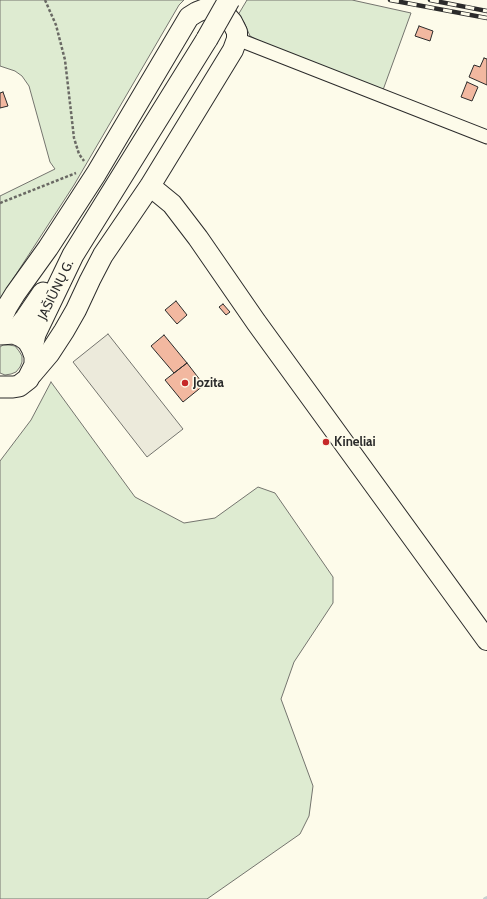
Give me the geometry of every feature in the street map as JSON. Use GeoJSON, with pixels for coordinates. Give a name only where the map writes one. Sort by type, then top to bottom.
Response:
{"type":"FeatureCollection","features":[{"type":"Feature","properties":{"kind":"highway"},"geometry":{"type":"LineString","coordinates":[[73,255],[229,0]]}},
{"type":"Feature","properties":{"kind":"highway","name":"JAŠIŪNŲ G."},"geometry":{"type":"LineString","coordinates":[[5,330],[26,318],[45,289],[73,255]]}},
{"type":"Feature","properties":{"kind":"highway","name":"JAŠIŪNŲ G."},"geometry":{"type":"LineString","coordinates":[[32,374],[35,365],[35,356],[32,348],[35,334],[73,255]]}},
{"type":"Feature","properties":{"kind":"highway"},"geometry":{"type":"LineString","coordinates":[[5,330],[24,339],[32,348]]}},
{"type":"Feature","properties":{"kind":"highway"},"geometry":{"type":"LineString","coordinates":[[2,389],[19,386],[32,374]]}},
{"type":"Feature","properties":{"kind":"main road"},"geometry":{"type":"LineString","coordinates":[[5,330],[7,307],[14,294],[48,248],[92,171],[189,17],[205,9],[216,9],[226,15],[232,22],[237,32],[237,39],[233,50],[150,186],[103,255],[64,331],[49,354],[32,374]]}},
{"type":"Feature","properties":{"kind":"main road"},"geometry":{"type":"LineString","coordinates":[[150,186],[172,204],[198,238],[256,322],[487,640]]}},
{"type":"Feature","properties":{"kind":"street"},"geometry":{"type":"LineString","coordinates":[[237,39],[487,137]]}},
{"type":"Feature","properties":{"kind":"path"},"geometry":{"type":"LineString","coordinates":[[0,203],[92,171],[79,154],[74,138],[65,60],[56,25],[45,0]]}},
{"type":"Feature","properties":{"kind":"green space"},"geometry":{"type":"Polygon","coordinates":[[[0,0],[184,0],[179,5],[74,185],[0,299],[0,196],[55,169],[50,162],[29,86],[22,76],[15,71],[0,66],[0,0]]]}},
{"type":"Feature","properties":{"kind":"green space"},"geometry":{"type":"Polygon","coordinates":[[[247,0],[352,0],[411,13],[383,90],[275,49],[250,36],[244,22],[238,15],[247,0]]]}},
{"type":"Feature","properties":{"kind":"green space"},"geometry":{"type":"Polygon","coordinates":[[[3,345],[15,346],[22,356],[20,367],[16,372],[11,374],[5,375],[0,373],[0,347],[3,345]]]}},
{"type":"Feature","properties":{"kind":"green space"},"geometry":{"type":"Polygon","coordinates":[[[51,382],[135,497],[184,523],[215,518],[258,487],[275,493],[333,577],[333,603],[294,662],[281,699],[313,786],[309,816],[300,834],[207,899],[0,899],[0,461],[31,420],[51,382]]]}},
{"type":"Feature","properties":{"kind":"shaded area"},"geometry":{"type":"Polygon","coordinates":[[[108,334],[183,429],[147,457],[73,362],[108,334]]]}},
{"type":"Feature","properties":{"kind":"building"},"geometry":{"type":"Polygon","coordinates":[[[419,26],[433,31],[430,41],[415,36],[419,26]]]}},
{"type":"Feature","properties":{"kind":"building"},"geometry":{"type":"Polygon","coordinates":[[[484,58],[487,59],[487,85],[469,77],[474,65],[480,67],[484,58]]]}},
{"type":"Feature","properties":{"kind":"building"},"geometry":{"type":"Polygon","coordinates":[[[467,82],[478,87],[472,101],[461,97],[467,82]]]}},
{"type":"Feature","properties":{"kind":"building"},"geometry":{"type":"Polygon","coordinates":[[[3,92],[8,106],[0,108],[0,93],[3,92]]]}},
{"type":"Feature","properties":{"kind":"building"},"geometry":{"type":"Polygon","coordinates":[[[176,301],[187,315],[177,324],[165,310],[176,301]]]}},
{"type":"Feature","properties":{"kind":"building"},"geometry":{"type":"Polygon","coordinates":[[[223,304],[230,312],[226,315],[219,307],[223,304]]]}},
{"type":"Feature","properties":{"kind":"building"},"geometry":{"type":"Polygon","coordinates":[[[164,335],[187,363],[174,373],[151,346],[164,335]]]}},
{"type":"Feature","properties":{"kind":"building","name":"Jozita"},"geometry":{"type":"Polygon","coordinates":[[[187,363],[204,385],[183,402],[165,380],[187,363]]]}},
{"type":"Feature","properties":{"kind":"railway"},"geometry":{"type":"LineString","coordinates":[[390,0],[487,18]]}},
{"type":"Feature","properties":{"kind":"railway"},"geometry":{"type":"LineString","coordinates":[[430,0],[487,11]]}},
{"type":"Feature","properties":{"kind":"place","name":"Jozita"},"geometry":{"type":"Point","coordinates":[185,383]}},
{"type":"Feature","properties":{"kind":"place","name":"Kineliai"},"geometry":{"type":"Point","coordinates":[326,442]}}]}
